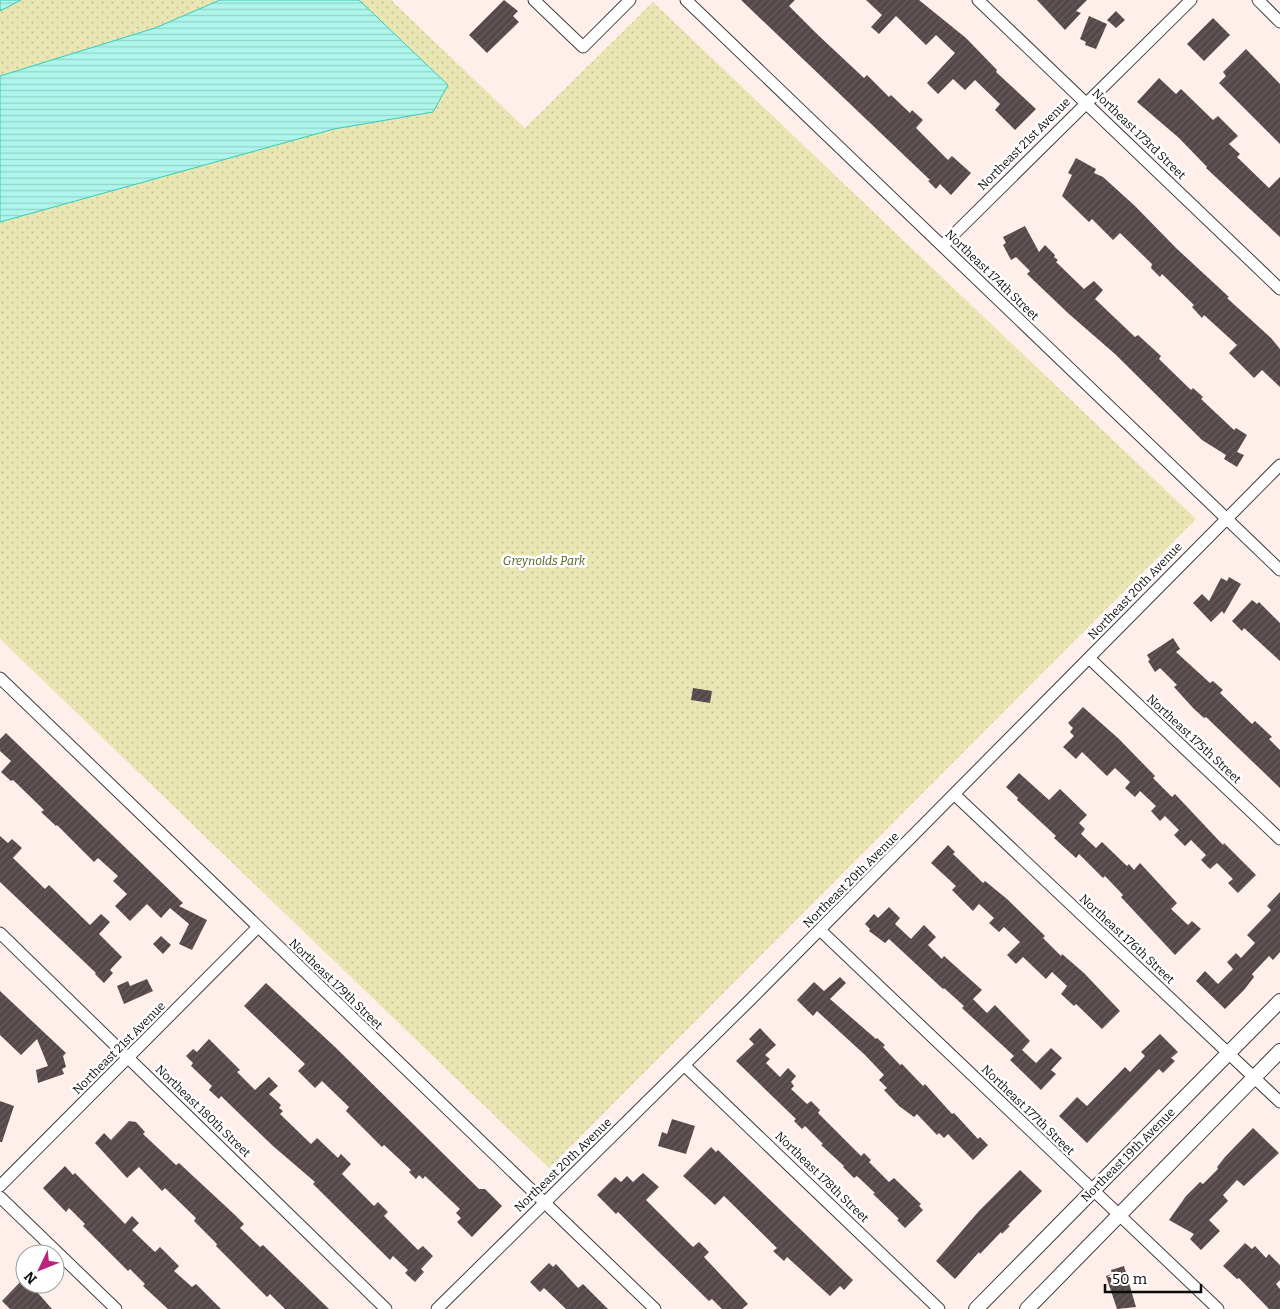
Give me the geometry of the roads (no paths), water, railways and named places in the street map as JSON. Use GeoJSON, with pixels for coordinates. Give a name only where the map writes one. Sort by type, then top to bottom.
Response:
{"type":"FeatureCollection","features":[{"type":"Feature","properties":{"kind":"street"},"geometry":{"type":"LineString","coordinates":[[534,0],[583,47],[630,0]]}},
{"type":"Feature","properties":{"kind":"street","name":"Northeast 174th Street"},"geometry":{"type":"LineString","coordinates":[[686,0],[1280,570]]}},
{"type":"Feature","properties":{"kind":"street","name":"Northeast 173rd Street"},"geometry":{"type":"LineString","coordinates":[[978,0],[1280,289]]}},
{"type":"Feature","properties":{"kind":"street","name":"Northeast 21st Avenue"},"geometry":{"type":"LineString","coordinates":[[942,246],[1191,0]]}},
{"type":"Feature","properties":{"kind":"street"},"geometry":{"type":"LineString","coordinates":[[1258,0],[1280,22]]}},
{"type":"Feature","properties":{"kind":"street","name":"Northeast 20th Avenue"},"geometry":{"type":"LineString","coordinates":[[437,1309],[685,1066],[955,795],[1226,518],[1280,466]]}},
{"type":"Feature","properties":{"kind":"street","name":"Northeast 175th Street"},"geometry":{"type":"LineString","coordinates":[[1089,658],[1280,839]]}},
{"type":"Feature","properties":{"kind":"street","name":"Northeast 179th Street"},"geometry":{"type":"LineString","coordinates":[[0,678],[257,928],[655,1309]]}},
{"type":"Feature","properties":{"kind":"street","name":"Northeast 176th Street"},"geometry":{"type":"LineString","coordinates":[[955,795],[1280,1102]]}},
{"type":"Feature","properties":{"kind":"street","name":"Northeast 21st Avenue"},"geometry":{"type":"LineString","coordinates":[[0,1186],[257,928]]}},
{"type":"Feature","properties":{"kind":"street","name":"Northeast 177th Street"},"geometry":{"type":"LineString","coordinates":[[820,930],[1218,1309]]}},
{"type":"Feature","properties":{"kind":"street","name":"Northeast 180th Street"},"geometry":{"type":"LineString","coordinates":[[0,933],[386,1309]]}},
{"type":"Feature","properties":{"kind":"street","name":"Northeast 19th Avenue"},"geometry":{"type":"LineString","coordinates":[[976,1309],[1280,1001]]}},
{"type":"Feature","properties":{"kind":"street"},"geometry":{"type":"LineString","coordinates":[[1027,1309],[1280,1051]]}},
{"type":"Feature","properties":{"kind":"street","name":"Northeast 178th Street"},"geometry":{"type":"LineString","coordinates":[[685,1066],[939,1309]]}},
{"type":"Feature","properties":{"kind":"street"},"geometry":{"type":"LineString","coordinates":[[0,1197],[116,1309]]}},
{"type":"Feature","properties":{"kind":"water"},"geometry":{"type":"Polygon","coordinates":[[[0,0],[21,0],[0,11],[0,0]]]}},
{"type":"Feature","properties":{"kind":"water"},"geometry":{"type":"Polygon","coordinates":[[[220,0],[359,0],[448,85],[433,112],[334,129],[0,222],[0,76],[155,28],[220,0]]]}},
{"type":"Feature","properties":{"kind":"park label","name":"Greynolds Park"},"geometry":{"type":"Point","coordinates":[544,561]}}]}
